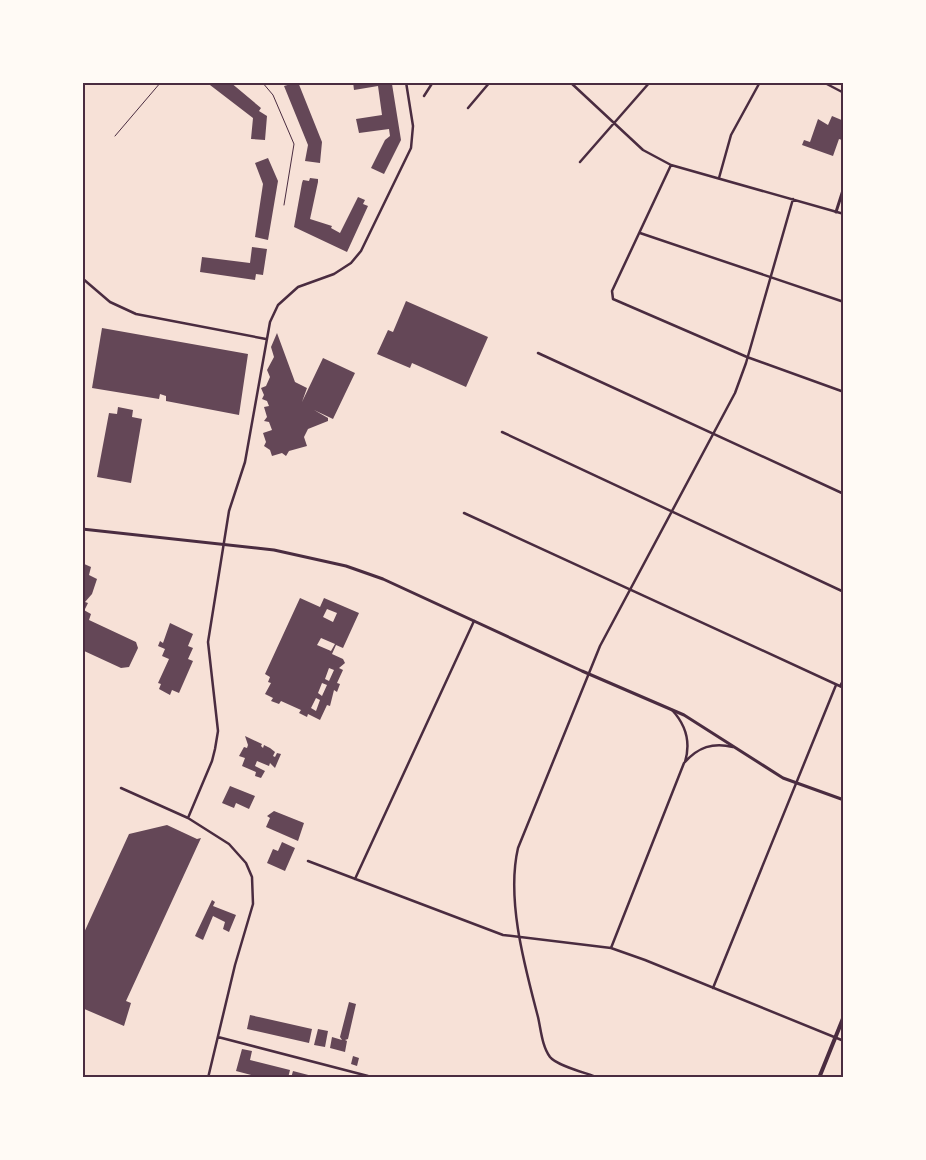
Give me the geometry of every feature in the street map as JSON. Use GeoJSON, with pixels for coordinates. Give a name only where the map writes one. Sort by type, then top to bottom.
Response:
{"type":"FeatureCollection","features":[{"type":"Feature","properties":{"kind":"main road"},"geometry":{"type":"LineString","coordinates":[[836,212],[844,187]]}},
{"type":"Feature","properties":{"kind":"main road"},"geometry":{"type":"LineString","coordinates":[[82,529],[224,544],[302,555],[346,566],[383,579],[588,674],[670,709],[697,722],[772,771],[796,783],[844,800]]}},
{"type":"Feature","properties":{"kind":"main road"},"geometry":{"type":"LineString","coordinates":[[819,1078],[844,1016]]}},
{"type":"Feature","properties":{"kind":"street"},"geometry":{"type":"LineString","coordinates":[[188,818],[212,761],[218,732],[208,642],[229,511],[245,462],[270,322],[278,305],[289,294],[298,287],[338,272],[351,263],[361,251],[411,148],[413,126],[406,82]]}},
{"type":"Feature","properties":{"kind":"street"},"geometry":{"type":"LineString","coordinates":[[424,96],[433,82]]}},
{"type":"Feature","properties":{"kind":"street"},"geometry":{"type":"LineString","coordinates":[[468,108],[490,82]]}},
{"type":"Feature","properties":{"kind":"street"},"geometry":{"type":"LineString","coordinates":[[570,82],[643,150],[671,165],[844,214]]}},
{"type":"Feature","properties":{"kind":"street"},"geometry":{"type":"LineString","coordinates":[[580,162],[650,82]]}},
{"type":"Feature","properties":{"kind":"street"},"geometry":{"type":"LineString","coordinates":[[719,178],[730,135],[760,82]]}},
{"type":"Feature","properties":{"kind":"street"},"geometry":{"type":"LineString","coordinates":[[823,82],[844,93]]}},
{"type":"Feature","properties":{"kind":"street"},"geometry":{"type":"LineString","coordinates":[[671,165],[612,291],[613,298],[623,305],[747,357],[844,392]]}},
{"type":"Feature","properties":{"kind":"street"},"geometry":{"type":"LineString","coordinates":[[599,1078],[554,1062],[548,1053],[526,971],[521,939],[515,884],[518,848],[588,674],[630,589],[736,393],[793,199]]}},
{"type":"Feature","properties":{"kind":"street"},"geometry":{"type":"LineString","coordinates":[[640,233],[844,302]]}},
{"type":"Feature","properties":{"kind":"street"},"geometry":{"type":"LineString","coordinates":[[82,278],[110,302],[136,314],[266,339]]}},
{"type":"Feature","properties":{"kind":"street"},"geometry":{"type":"LineString","coordinates":[[538,353],[844,494]]}},
{"type":"Feature","properties":{"kind":"street"},"geometry":{"type":"LineString","coordinates":[[502,432],[844,592]]}},
{"type":"Feature","properties":{"kind":"street"},"geometry":{"type":"LineString","coordinates":[[464,513],[840,686]]}},
{"type":"Feature","properties":{"kind":"street"},"geometry":{"type":"LineString","coordinates":[[355,880],[474,621]]}},
{"type":"Feature","properties":{"kind":"street"},"geometry":{"type":"LineString","coordinates":[[714,988],[796,783],[844,680]]}},
{"type":"Feature","properties":{"kind":"street"},"geometry":{"type":"LineString","coordinates":[[611,948],[688,753],[687,735],[678,717],[670,709]]}},
{"type":"Feature","properties":{"kind":"street"},"geometry":{"type":"LineString","coordinates":[[684,764],[706,746],[720,745],[737,748]]}},
{"type":"Feature","properties":{"kind":"street"},"geometry":{"type":"LineString","coordinates":[[121,788],[188,818],[234,848],[249,868],[253,884],[253,904],[208,1078]]}},
{"type":"Feature","properties":{"kind":"street"},"geometry":{"type":"LineString","coordinates":[[308,861],[488,931],[521,939],[611,948],[844,1041]]}},
{"type":"Feature","properties":{"kind":"street"},"geometry":{"type":"LineString","coordinates":[[218,1037],[368,1076]]}},
{"type":"Feature","properties":{"kind":"path"},"geometry":{"type":"LineString","coordinates":[[115,136],[161,82]]}},
{"type":"Feature","properties":{"kind":"path"},"geometry":{"type":"LineString","coordinates":[[262,82],[273,95],[294,144],[284,205]]}},
{"type":"Feature","properties":{"kind":"building"},"geometry":{"type":"Polygon","coordinates":[[[212,82],[230,82],[261,108],[259,111],[267,116],[265,140],[251,139],[253,118],[210,85],[212,82]]]}},
{"type":"Feature","properties":{"kind":"building"},"geometry":{"type":"Polygon","coordinates":[[[298,82],[322,142],[320,163],[305,161],[308,145],[284,86],[298,82]]]}},
{"type":"Feature","properties":{"kind":"building"},"geometry":{"type":"Polygon","coordinates":[[[353,82],[392,84],[401,140],[384,174],[371,168],[385,140],[390,136],[389,129],[359,133],[356,119],[382,115],[378,86],[354,90],[353,82]]]}},
{"type":"Feature","properties":{"kind":"building"},"geometry":{"type":"Polygon","coordinates":[[[832,116],[844,121],[842,130],[844,138],[842,140],[839,139],[833,156],[802,145],[804,140],[810,142],[818,119],[828,125],[832,116]]]}},
{"type":"Feature","properties":{"kind":"building"},"geometry":{"type":"Polygon","coordinates":[[[268,158],[278,181],[268,240],[255,237],[263,184],[255,163],[268,158]]]}},
{"type":"Feature","properties":{"kind":"building"},"geometry":{"type":"Polygon","coordinates":[[[310,178],[318,179],[318,182],[310,219],[332,226],[331,228],[340,233],[358,197],[365,200],[363,204],[368,206],[347,252],[294,227],[302,183],[303,180],[309,181],[310,178]]]}},
{"type":"Feature","properties":{"kind":"building"},"geometry":{"type":"Polygon","coordinates":[[[252,247],[267,249],[263,275],[256,274],[255,280],[200,272],[202,257],[250,263],[252,247]]]}},
{"type":"Feature","properties":{"kind":"building"},"geometry":{"type":"Polygon","coordinates":[[[406,301],[488,337],[466,387],[412,363],[410,368],[377,354],[388,330],[393,332],[406,301]]]}},
{"type":"Feature","properties":{"kind":"building"},"geometry":{"type":"Polygon","coordinates":[[[102,328],[248,354],[239,415],[166,401],[166,396],[160,394],[159,399],[92,388],[102,328]]]}},
{"type":"Feature","properties":{"kind":"building"},"geometry":{"type":"Polygon","coordinates":[[[277,333],[295,382],[307,388],[302,402],[323,358],[355,373],[333,419],[314,410],[328,418],[328,421],[308,429],[304,437],[307,446],[289,451],[286,456],[282,453],[272,456],[270,450],[264,446],[266,442],[263,433],[272,430],[269,422],[264,421],[267,417],[264,407],[269,406],[267,401],[262,399],[264,395],[261,388],[266,386],[270,377],[267,370],[274,357],[271,347],[277,333]]]}},
{"type":"Feature","properties":{"kind":"building"},"geometry":{"type":"Polygon","coordinates":[[[118,407],[133,410],[132,417],[142,419],[131,483],[97,477],[109,413],[117,414],[118,407]]]}},
{"type":"Feature","properties":{"kind":"building"},"geometry":{"type":"Polygon","coordinates":[[[82,563],[91,567],[89,575],[97,579],[92,594],[85,602],[88,603],[85,609],[82,608],[82,563]]]}},
{"type":"Feature","properties":{"kind":"building"},"geometry":{"type":"Polygon","coordinates":[[[300,598],[320,607],[324,598],[359,613],[343,648],[336,645],[332,654],[343,659],[345,663],[339,668],[343,670],[337,683],[340,684],[337,692],[334,690],[330,706],[327,705],[320,720],[308,714],[307,717],[299,713],[301,710],[281,701],[279,704],[271,701],[273,698],[265,694],[271,683],[268,682],[270,677],[265,674],[300,598]],[[327,609],[323,617],[333,622],[337,613],[327,609]],[[321,638],[317,645],[331,651],[335,644],[321,638]],[[329,668],[325,679],[329,681],[334,670],[329,668]],[[322,683],[318,693],[322,696],[327,685],[322,683]],[[316,698],[311,708],[316,711],[320,700],[316,698]]]}},
{"type":"Feature","properties":{"kind":"building"},"geometry":{"type":"Polygon","coordinates":[[[82,609],[91,614],[89,620],[136,642],[138,648],[129,667],[121,668],[82,650],[82,609]]]}},
{"type":"Feature","properties":{"kind":"building"},"geometry":{"type":"Polygon","coordinates":[[[170,623],[193,634],[188,646],[193,648],[188,659],[193,661],[179,693],[172,690],[170,695],[159,689],[161,684],[158,683],[169,659],[162,656],[165,649],[158,646],[160,641],[163,643],[170,623]]]}},
{"type":"Feature","properties":{"kind":"building"},"geometry":{"type":"Polygon","coordinates":[[[245,736],[262,744],[263,748],[264,745],[270,748],[275,752],[273,756],[275,757],[277,753],[281,754],[275,768],[270,763],[269,766],[257,761],[255,766],[265,771],[261,778],[255,776],[256,772],[242,766],[245,758],[239,756],[244,747],[247,748],[248,745],[245,736]]]}},
{"type":"Feature","properties":{"kind":"building"},"geometry":{"type":"Polygon","coordinates":[[[230,786],[255,796],[249,809],[236,803],[234,808],[222,803],[230,786]]]}},
{"type":"Feature","properties":{"kind":"building"},"geometry":{"type":"Polygon","coordinates":[[[274,811],[304,823],[298,841],[266,827],[270,818],[267,816],[274,811]]]}},
{"type":"Feature","properties":{"kind":"building"},"geometry":{"type":"Polygon","coordinates":[[[167,825],[197,839],[201,838],[126,1001],[131,1003],[124,1026],[82,1008],[82,937],[129,834],[167,825]]]}},
{"type":"Feature","properties":{"kind":"building"},"geometry":{"type":"Polygon","coordinates":[[[282,842],[295,848],[285,871],[267,863],[273,849],[278,851],[282,842]]]}},
{"type":"Feature","properties":{"kind":"building"},"geometry":{"type":"Polygon","coordinates":[[[212,900],[215,902],[213,906],[236,915],[229,932],[223,929],[225,922],[213,916],[203,940],[195,936],[212,900]]]}},
{"type":"Feature","properties":{"kind":"building"},"geometry":{"type":"Polygon","coordinates":[[[349,1002],[356,1004],[348,1039],[345,1040],[347,1041],[345,1052],[330,1048],[332,1037],[342,1040],[340,1037],[349,1002]]]}},
{"type":"Feature","properties":{"kind":"building"},"geometry":{"type":"Polygon","coordinates":[[[250,1015],[312,1029],[309,1043],[247,1029],[250,1015]]]}},
{"type":"Feature","properties":{"kind":"building"},"geometry":{"type":"Polygon","coordinates":[[[318,1029],[328,1031],[325,1047],[314,1045],[318,1029]]]}},
{"type":"Feature","properties":{"kind":"building"},"geometry":{"type":"Polygon","coordinates":[[[242,1049],[252,1051],[250,1060],[290,1070],[288,1078],[263,1078],[236,1071],[242,1049]]]}},
{"type":"Feature","properties":{"kind":"building"},"geometry":{"type":"Polygon","coordinates":[[[353,1056],[359,1058],[357,1066],[351,1064],[353,1056]]]}},
{"type":"Feature","properties":{"kind":"building"},"geometry":{"type":"Polygon","coordinates":[[[293,1071],[316,1077],[291,1078],[293,1071]]]}}]}
